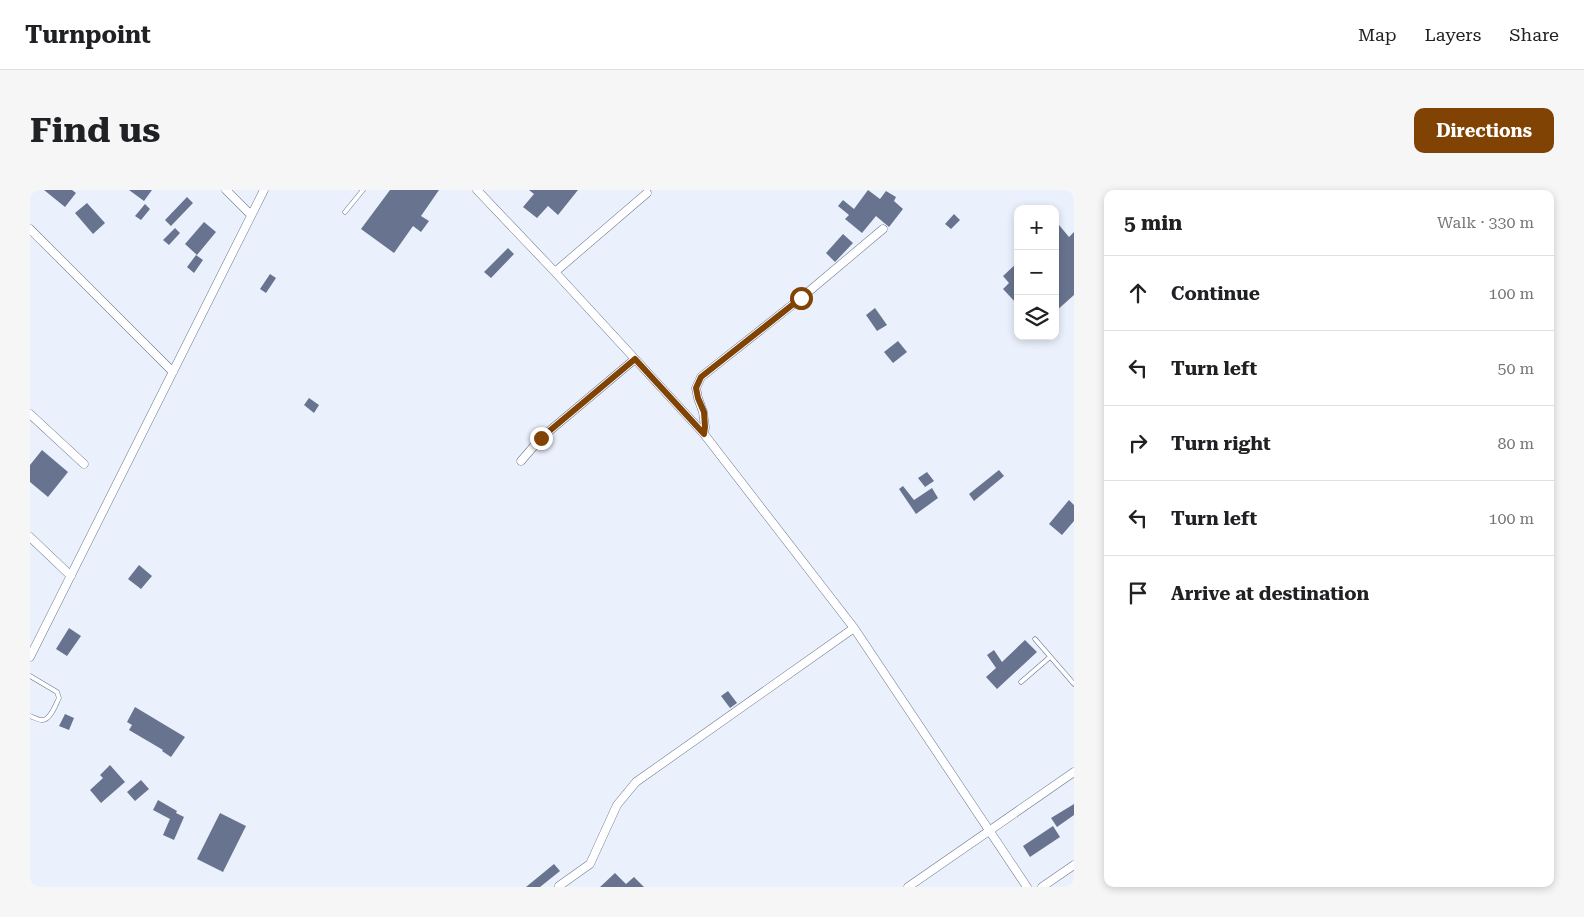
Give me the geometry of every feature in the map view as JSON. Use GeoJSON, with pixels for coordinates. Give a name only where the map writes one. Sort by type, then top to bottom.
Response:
{"type":"FeatureCollection","features":[{"type":"Feature","properties":{"kind":"street"},"geometry":{"type":"LineString","coordinates":[[226,190],[251,216]]}},
{"type":"Feature","properties":{"kind":"street"},"geometry":{"type":"LineString","coordinates":[[30,656],[264,190]]}},
{"type":"Feature","properties":{"kind":"street"},"geometry":{"type":"LineString","coordinates":[[477,190],[704,434],[854,628],[1026,887]]}},
{"type":"Feature","properties":{"kind":"street"},"geometry":{"type":"LineString","coordinates":[[555,272],[647,193]]}},
{"type":"Feature","properties":{"kind":"street"},"geometry":{"type":"LineString","coordinates":[[704,434],[704,412],[696,388],[701,377],[801,298],[883,229]]}},
{"type":"Feature","properties":{"kind":"street"},"geometry":{"type":"LineString","coordinates":[[31,232],[173,372]]}},
{"type":"Feature","properties":{"kind":"street"},"geometry":{"type":"LineString","coordinates":[[521,461],[541,438],[635,359]]}},
{"type":"Feature","properties":{"kind":"street"},"geometry":{"type":"LineString","coordinates":[[30,414],[84,464]]}},
{"type":"Feature","properties":{"kind":"street"},"geometry":{"type":"LineString","coordinates":[[30,537],[71,576]]}},
{"type":"Feature","properties":{"kind":"street"},"geometry":{"type":"LineString","coordinates":[[559,886],[590,864],[617,805],[636,782],[854,628]]}},
{"type":"Feature","properties":{"kind":"street"},"geometry":{"type":"LineString","coordinates":[[908,887],[1074,772]]}},
{"type":"Feature","properties":{"kind":"street"},"geometry":{"type":"LineString","coordinates":[[1042,887],[1074,865]]}},
{"type":"Feature","properties":{"kind":"lane"},"geometry":{"type":"LineString","coordinates":[[345,212],[363,190]]}},
{"type":"Feature","properties":{"kind":"lane"},"geometry":{"type":"LineString","coordinates":[[1035,639],[1074,684]]}},
{"type":"Feature","properties":{"kind":"lane"},"geometry":{"type":"LineString","coordinates":[[1021,682],[1050,656]]}},
{"type":"Feature","properties":{"kind":"lane"},"geometry":{"type":"LineString","coordinates":[[30,676],[57,692],[59,698],[49,717],[45,720],[30,716]]}},
{"type":"Feature","properties":{"kind":"building"},"geometry":{"type":"Polygon","coordinates":[[[44,190],[72,190],[76,193],[65,207],[44,190]]]}},
{"type":"Feature","properties":{"kind":"building"},"geometry":{"type":"Polygon","coordinates":[[[129,190],[152,190],[144,201],[129,190]]]}},
{"type":"Feature","properties":{"kind":"building"},"geometry":{"type":"Polygon","coordinates":[[[390,190],[439,190],[421,216],[429,221],[421,232],[413,226],[394,253],[361,229],[390,190]]]}},
{"type":"Feature","properties":{"kind":"building"},"geometry":{"type":"Polygon","coordinates":[[[529,190],[578,190],[558,215],[548,206],[537,218],[523,207],[534,194],[529,190]]]}},
{"type":"Feature","properties":{"kind":"building"},"geometry":{"type":"Polygon","coordinates":[[[868,190],[880,199],[886,191],[896,197],[894,201],[903,209],[889,227],[876,216],[862,233],[845,219],[849,215],[838,206],[843,200],[854,209],[868,190]]]}},
{"type":"Feature","properties":{"kind":"building"},"geometry":{"type":"Polygon","coordinates":[[[187,197],[193,203],[171,226],[165,220],[187,197]]]}},
{"type":"Feature","properties":{"kind":"building"},"geometry":{"type":"Polygon","coordinates":[[[87,203],[105,223],[93,234],[75,213],[87,203]]]}},
{"type":"Feature","properties":{"kind":"building"},"geometry":{"type":"Polygon","coordinates":[[[145,204],[150,209],[141,220],[135,216],[145,204]]]}},
{"type":"Feature","properties":{"kind":"building"},"geometry":{"type":"Polygon","coordinates":[[[954,214],[960,220],[951,229],[945,224],[954,214]]]}},
{"type":"Feature","properties":{"kind":"building"},"geometry":{"type":"Polygon","coordinates":[[[204,222],[216,232],[197,255],[185,244],[204,222]]]}},
{"type":"Feature","properties":{"kind":"building"},"geometry":{"type":"Polygon","coordinates":[[[1059,225],[1069,237],[1074,232],[1074,295],[1059,308],[1059,225]]]}},
{"type":"Feature","properties":{"kind":"building"},"geometry":{"type":"Polygon","coordinates":[[[175,228],[180,233],[169,245],[163,240],[175,228]]]}},
{"type":"Feature","properties":{"kind":"building"},"geometry":{"type":"Polygon","coordinates":[[[843,234],[853,243],[835,262],[826,253],[843,234]]]}},
{"type":"Feature","properties":{"kind":"building"},"geometry":{"type":"Polygon","coordinates":[[[508,248],[514,254],[491,278],[484,272],[508,248]]]}},
{"type":"Feature","properties":{"kind":"building"},"geometry":{"type":"Polygon","coordinates":[[[196,255],[203,260],[194,273],[187,267],[196,255]]]}},
{"type":"Feature","properties":{"kind":"building"},"geometry":{"type":"Polygon","coordinates":[[[1014,266],[1014,301],[1003,289],[1009,283],[1003,276],[1014,266]]]}},
{"type":"Feature","properties":{"kind":"building"},"geometry":{"type":"Polygon","coordinates":[[[270,274],[276,278],[266,293],[260,289],[270,274]]]}},
{"type":"Feature","properties":{"kind":"building"},"geometry":{"type":"Polygon","coordinates":[[[875,308],[887,325],[877,331],[866,315],[875,308]]]}},
{"type":"Feature","properties":{"kind":"building"},"geometry":{"type":"Polygon","coordinates":[[[898,341],[907,352],[893,363],[884,352],[898,341]]]}},
{"type":"Feature","properties":{"kind":"building"},"geometry":{"type":"Polygon","coordinates":[[[309,398],[319,405],[314,413],[304,405],[309,398]]]}},
{"type":"Feature","properties":{"kind":"building"},"geometry":{"type":"Polygon","coordinates":[[[42,450],[68,472],[48,497],[30,482],[30,465],[42,450]]]}},
{"type":"Feature","properties":{"kind":"building"},"geometry":{"type":"Polygon","coordinates":[[[999,470],[1004,476],[974,501],[969,494],[999,470]]]}},
{"type":"Feature","properties":{"kind":"building"},"geometry":{"type":"Polygon","coordinates":[[[927,472],[934,481],[925,487],[918,478],[927,472]]]}},
{"type":"Feature","properties":{"kind":"building"},"geometry":{"type":"Polygon","coordinates":[[[903,486],[914,500],[932,488],[938,498],[916,514],[899,489],[903,486]]]}},
{"type":"Feature","properties":{"kind":"building"},"geometry":{"type":"Polygon","coordinates":[[[1069,500],[1074,505],[1074,521],[1062,535],[1049,524],[1069,500]]]}},
{"type":"Feature","properties":{"kind":"building"},"geometry":{"type":"Polygon","coordinates":[[[139,565],[152,576],[141,589],[128,579],[139,565]]]}},
{"type":"Feature","properties":{"kind":"building"},"geometry":{"type":"Polygon","coordinates":[[[69,628],[81,636],[67,656],[56,649],[69,628]]]}},
{"type":"Feature","properties":{"kind":"building"},"geometry":{"type":"Polygon","coordinates":[[[1025,640],[1037,652],[997,689],[986,677],[996,668],[987,655],[994,650],[1002,662],[1025,640]]]}},
{"type":"Feature","properties":{"kind":"building"},"geometry":{"type":"Polygon","coordinates":[[[728,691],[737,703],[730,708],[721,696],[728,691]]]}},
{"type":"Feature","properties":{"kind":"building"},"geometry":{"type":"Polygon","coordinates":[[[135,707],[185,737],[171,757],[163,750],[129,730],[132,725],[127,722],[135,707]]]}},
{"type":"Feature","properties":{"kind":"building"},"geometry":{"type":"Polygon","coordinates":[[[65,714],[74,718],[69,730],[59,726],[65,714]]]}},
{"type":"Feature","properties":{"kind":"building"},"geometry":{"type":"Polygon","coordinates":[[[110,765],[125,782],[101,803],[90,790],[103,778],[100,775],[110,765]]]}},
{"type":"Feature","properties":{"kind":"building"},"geometry":{"type":"Polygon","coordinates":[[[141,780],[149,789],[135,801],[127,792],[141,780]]]}},
{"type":"Feature","properties":{"kind":"building"},"geometry":{"type":"Polygon","coordinates":[[[158,800],[184,817],[174,840],[163,835],[170,819],[153,810],[158,800]]]}},
{"type":"Feature","properties":{"kind":"building"},"geometry":{"type":"Polygon","coordinates":[[[1074,804],[1074,815],[1057,827],[1051,818],[1074,804]]]}},
{"type":"Feature","properties":{"kind":"building"},"geometry":{"type":"Polygon","coordinates":[[[220,813],[246,826],[223,872],[197,859],[220,813]]]}},
{"type":"Feature","properties":{"kind":"building"},"geometry":{"type":"Polygon","coordinates":[[[1053,826],[1060,837],[1030,857],[1023,846],[1053,826]]]}},
{"type":"Feature","properties":{"kind":"building"},"geometry":{"type":"Polygon","coordinates":[[[554,864],[560,871],[540,887],[526,887],[554,864]]]}},
{"type":"Feature","properties":{"kind":"building"},"geometry":{"type":"Polygon","coordinates":[[[615,873],[626,884],[634,877],[644,887],[600,887],[615,873]]]}},
{"type":"Feature","properties":{"kind":"route"},"geometry":{"type":"LineString","coordinates":[[541,438],[635,359],[704,434],[704,412],[696,388],[701,377],[801,298]]}}]}
